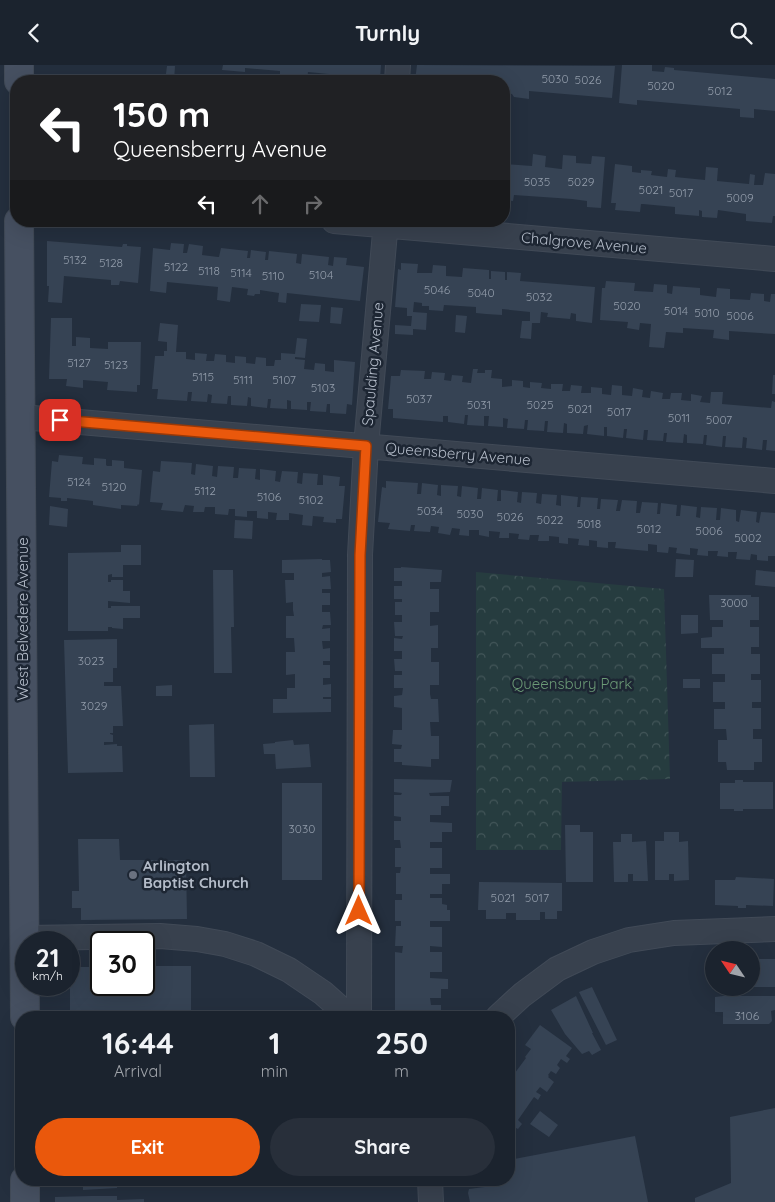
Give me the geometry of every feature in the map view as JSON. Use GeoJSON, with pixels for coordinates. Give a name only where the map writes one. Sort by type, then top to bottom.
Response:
{"type":"FeatureCollection","features":[{"type":"Feature","properties":{"kind":"main road","name":"West Belvedere Avenue"},"geometry":{"type":"LineString","coordinates":[[19,227],[26,931]]}},
{"type":"Feature","properties":{"kind":"main road","name":"West Belvedere Avenue"},"geometry":{"type":"LineString","coordinates":[[26,996],[26,1011]]}},
{"type":"Feature","properties":{"kind":"main road"},"geometry":{"type":"LineString","coordinates":[[25,1186],[25,1202]]}},
{"type":"Feature","properties":{"kind":"street","name":"Spaulding Avenue"},"geometry":{"type":"LineString","coordinates":[[359,1011],[360,565],[366,446],[386,227]]}},
{"type":"Feature","properties":{"kind":"street","name":"Chalgrove Avenue"},"geometry":{"type":"LineString","coordinates":[[429,227],[775,259]]}},
{"type":"Feature","properties":{"kind":"street","name":"Queensberry Avenue"},"geometry":{"type":"LineString","coordinates":[[21,417],[775,481]]}},
{"type":"Feature","properties":{"kind":"street"},"geometry":{"type":"LineString","coordinates":[[505,1011],[522,995],[557,969],[593,952],[629,940],[674,933],[775,929]]}},
{"type":"Feature","properties":{"kind":"street"},"geometry":{"type":"LineString","coordinates":[[80,938],[160,937],[197,939],[225,944],[256,954],[289,970],[324,993],[344,1011]]}},
{"type":"Feature","properties":{"kind":"street"},"geometry":{"type":"LineString","coordinates":[[430,1186],[431,1202]]}},
{"type":"Feature","properties":{"kind":"green space","name":"Queensbury Park"},"geometry":{"type":"Polygon","coordinates":[[[476,572],[664,589],[670,779],[562,782],[561,850],[476,850],[476,572]]]}},
{"type":"Feature","properties":{"kind":"building"},"geometry":{"type":"Polygon","coordinates":[[[223,65],[381,65],[380,75],[339,75],[308,72],[308,75],[280,75],[280,71],[245,68],[245,72],[222,70],[223,65]]]}},
{"type":"Feature","properties":{"kind":"building"},"geometry":{"type":"Polygon","coordinates":[[[417,65],[615,66],[612,98],[529,91],[529,99],[514,97],[510,94],[510,75],[416,75],[417,65]]]}},
{"type":"Feature","properties":{"kind":"building"},"geometry":{"type":"Polygon","coordinates":[[[622,65],[652,65],[652,71],[664,72],[665,67],[674,68],[674,70],[775,79],[775,111],[754,109],[754,118],[740,117],[740,109],[637,100],[637,105],[619,103],[622,65]]]}},
{"type":"Feature","properties":{"kind":"building"},"geometry":{"type":"Polygon","coordinates":[[[167,66],[175,66],[174,75],[166,75],[167,66]]]}},
{"type":"Feature","properties":{"kind":"building"},"geometry":{"type":"Polygon","coordinates":[[[533,154],[546,156],[545,167],[561,169],[563,155],[576,156],[576,163],[591,164],[592,156],[605,157],[601,208],[587,207],[587,201],[572,199],[514,195],[513,201],[510,201],[510,164],[532,166],[533,154]]]}},
{"type":"Feature","properties":{"kind":"building"},"geometry":{"type":"Polygon","coordinates":[[[615,164],[632,166],[632,172],[641,173],[641,170],[652,171],[651,175],[667,177],[668,169],[676,170],[675,177],[705,180],[706,167],[718,168],[717,181],[749,184],[750,174],[755,175],[754,185],[763,185],[765,173],[775,174],[775,216],[773,216],[772,223],[746,221],[746,214],[718,210],[717,218],[702,217],[702,211],[699,210],[699,216],[675,214],[675,207],[643,204],[641,204],[640,212],[615,210],[616,203],[611,203],[615,164]]]}},
{"type":"Feature","properties":{"kind":"building"},"geometry":{"type":"Polygon","coordinates":[[[47,241],[122,247],[123,244],[127,244],[127,246],[141,247],[138,283],[120,281],[119,285],[111,285],[111,280],[64,276],[62,303],[48,302],[47,241]]]}},
{"type":"Feature","properties":{"kind":"building"},"geometry":{"type":"Polygon","coordinates":[[[171,243],[184,244],[183,253],[187,253],[189,244],[203,246],[202,255],[218,257],[221,248],[248,251],[247,258],[250,258],[251,250],[266,252],[265,260],[268,260],[269,251],[297,254],[296,263],[301,264],[302,254],[329,257],[328,265],[333,266],[334,257],[347,258],[346,265],[364,267],[360,301],[287,293],[286,303],[278,302],[279,293],[260,290],[260,294],[255,294],[254,296],[247,295],[248,289],[232,287],[230,302],[217,300],[218,287],[167,282],[166,293],[150,291],[153,248],[170,250],[171,243]]]}},
{"type":"Feature","properties":{"kind":"building"},"geometry":{"type":"Polygon","coordinates":[[[401,263],[418,264],[417,273],[432,273],[433,265],[446,266],[446,276],[462,277],[463,268],[489,270],[489,279],[491,279],[491,271],[505,272],[505,280],[507,280],[507,272],[521,273],[520,281],[595,287],[592,323],[576,321],[576,314],[571,313],[570,319],[547,317],[548,313],[541,312],[540,323],[532,323],[531,339],[520,338],[522,321],[530,321],[530,312],[502,309],[502,315],[486,314],[476,313],[476,307],[444,305],[443,311],[429,310],[429,306],[422,306],[422,303],[414,302],[413,312],[427,313],[426,330],[413,329],[413,335],[395,334],[395,325],[411,326],[412,316],[407,316],[407,308],[395,307],[398,269],[401,270],[401,263]]]}},
{"type":"Feature","properties":{"kind":"building"},"geometry":{"type":"Polygon","coordinates":[[[606,281],[635,283],[634,291],[653,292],[654,284],[667,285],[667,293],[672,294],[673,286],[700,288],[700,295],[716,297],[717,288],[730,289],[730,299],[750,300],[751,293],[764,294],[764,301],[770,302],[771,294],[775,294],[775,334],[729,331],[729,340],[713,338],[714,330],[683,328],[683,333],[666,332],[664,348],[649,347],[651,324],[640,323],[639,330],[627,328],[628,322],[600,320],[602,288],[605,288],[606,281]]]}},
{"type":"Feature","properties":{"kind":"building"},"geometry":{"type":"Polygon","coordinates":[[[301,304],[321,305],[319,322],[299,321],[301,304]]]}},
{"type":"Feature","properties":{"kind":"building"},"geometry":{"type":"Polygon","coordinates":[[[331,307],[343,308],[341,324],[330,323],[331,307]]]}},
{"type":"Feature","properties":{"kind":"building"},"geometry":{"type":"Polygon","coordinates":[[[456,315],[467,316],[465,333],[455,332],[456,315]]]}},
{"type":"Feature","properties":{"kind":"building"},"geometry":{"type":"Polygon","coordinates":[[[51,318],[72,318],[72,346],[76,346],[76,337],[90,338],[90,348],[108,349],[108,342],[141,342],[140,385],[137,385],[137,392],[107,390],[108,382],[83,380],[83,388],[66,386],[67,379],[49,379],[51,318]]]}},
{"type":"Feature","properties":{"kind":"building"},"geometry":{"type":"Polygon","coordinates":[[[160,323],[178,325],[176,352],[186,352],[186,359],[195,360],[195,353],[207,354],[206,361],[214,361],[215,354],[226,355],[226,362],[235,363],[235,356],[246,357],[246,363],[255,364],[256,357],[266,358],[266,366],[274,366],[275,360],[281,360],[281,353],[295,354],[297,338],[307,339],[305,358],[295,357],[295,359],[305,360],[304,369],[314,370],[315,363],[325,364],[325,371],[334,372],[334,360],[355,362],[352,405],[347,404],[346,414],[330,413],[330,404],[327,404],[326,412],[310,411],[311,402],[307,402],[307,410],[291,409],[291,401],[287,400],[287,409],[270,408],[271,399],[268,399],[267,408],[251,406],[251,398],[248,397],[247,406],[231,405],[231,396],[228,396],[227,404],[211,403],[212,395],[208,394],[207,402],[191,401],[192,392],[188,392],[187,401],[157,399],[158,389],[152,389],[155,356],[164,356],[164,351],[167,351],[167,342],[158,341],[160,323]]]}},
{"type":"Feature","properties":{"kind":"building"},"geometry":{"type":"Polygon","coordinates":[[[473,369],[478,369],[477,373],[485,373],[485,370],[492,370],[491,378],[502,379],[502,387],[512,386],[512,380],[523,381],[523,387],[530,388],[530,382],[542,383],[541,388],[551,389],[551,384],[563,384],[562,391],[570,391],[571,385],[582,386],[581,393],[591,393],[591,387],[602,388],[602,394],[611,395],[612,385],[622,386],[622,395],[632,396],[633,388],[643,390],[642,397],[650,398],[651,391],[663,393],[662,399],[670,399],[671,393],[682,393],[681,400],[691,401],[691,394],[702,396],[700,402],[710,403],[711,392],[723,392],[722,404],[771,408],[772,401],[775,402],[775,451],[766,450],[767,440],[763,440],[762,450],[746,448],[747,438],[743,437],[742,448],[725,447],[726,436],[723,436],[722,447],[706,445],[707,435],[704,435],[703,444],[687,443],[687,435],[684,434],[683,443],[666,442],[667,433],[664,433],[663,441],[647,440],[648,430],[644,430],[643,440],[626,438],[627,429],[624,429],[623,438],[607,436],[607,427],[604,427],[604,436],[587,434],[588,425],[584,426],[583,434],[567,433],[567,424],[564,423],[563,433],[547,432],[548,421],[545,421],[544,431],[527,430],[528,420],[525,420],[524,429],[507,428],[508,419],[503,418],[503,427],[488,426],[489,416],[484,416],[484,426],[467,425],[468,415],[465,415],[464,424],[448,422],[448,416],[443,416],[443,422],[393,418],[393,409],[388,409],[391,376],[400,376],[401,370],[425,371],[424,379],[431,379],[432,372],[445,373],[444,380],[451,381],[452,375],[463,376],[462,382],[471,383],[473,369]]]}},
{"type":"Feature","properties":{"kind":"building"},"geometry":{"type":"Polygon","coordinates":[[[773,375],[775,375],[775,394],[772,394],[773,375]]]}},
{"type":"Feature","properties":{"kind":"building"},"geometry":{"type":"Polygon","coordinates":[[[59,455],[83,457],[82,464],[94,465],[94,458],[106,459],[107,466],[112,466],[112,460],[124,461],[124,468],[142,470],[139,505],[121,505],[121,509],[93,505],[93,501],[67,498],[67,501],[61,501],[61,498],[49,497],[52,461],[58,462],[59,455]]]}},
{"type":"Feature","properties":{"kind":"building"},"geometry":{"type":"Polygon","coordinates":[[[161,461],[192,463],[191,474],[195,475],[196,464],[213,466],[212,476],[217,477],[218,466],[234,467],[233,478],[238,478],[239,468],[256,469],[255,479],[260,480],[260,469],[276,471],[275,481],[280,482],[282,471],[298,472],[297,483],[302,484],[303,473],[318,474],[317,485],[323,485],[323,475],[340,477],[339,486],[345,486],[342,519],[336,519],[336,523],[323,522],[324,517],[313,516],[312,526],[302,525],[303,515],[289,513],[289,520],[276,520],[277,513],[268,512],[268,519],[257,518],[257,511],[247,511],[247,517],[235,516],[235,509],[229,509],[228,515],[215,514],[215,507],[205,507],[204,512],[193,512],[194,506],[185,505],[183,512],[161,510],[163,503],[150,502],[153,471],[160,472],[161,461]]]}},
{"type":"Feature","properties":{"kind":"building"},"geometry":{"type":"Polygon","coordinates":[[[386,481],[418,483],[417,494],[421,494],[422,483],[438,485],[437,495],[441,496],[441,485],[458,486],[457,496],[461,497],[462,486],[478,488],[477,499],[481,499],[482,488],[498,490],[497,501],[501,501],[501,490],[518,492],[517,502],[521,503],[522,492],[537,493],[536,503],[541,504],[542,494],[557,495],[556,505],[561,506],[561,495],[578,497],[577,507],[580,507],[581,497],[598,498],[597,509],[600,509],[601,499],[618,500],[616,511],[620,511],[622,500],[637,501],[636,513],[640,513],[642,502],[658,503],[657,514],[660,514],[661,503],[677,505],[676,516],[680,516],[681,505],[697,507],[696,517],[700,518],[701,507],[717,508],[716,520],[720,520],[721,508],[736,510],[736,521],[739,522],[741,510],[757,512],[756,522],[759,523],[761,512],[775,513],[775,556],[768,556],[768,561],[757,560],[757,555],[751,554],[750,560],[736,559],[737,552],[728,552],[728,557],[717,556],[718,551],[708,551],[708,556],[697,555],[698,549],[690,548],[690,555],[676,553],[677,548],[669,547],[668,553],[657,552],[657,545],[648,544],[648,551],[615,548],[616,542],[608,542],[608,548],[597,547],[597,541],[589,540],[589,546],[578,545],[579,539],[568,538],[568,544],[559,543],[559,537],[549,536],[549,541],[538,541],[539,535],[530,535],[529,540],[518,539],[519,534],[509,533],[509,538],[499,538],[500,532],[489,531],[489,537],[479,535],[479,530],[469,530],[469,536],[459,535],[460,529],[452,528],[450,535],[438,533],[439,527],[431,526],[430,532],[414,531],[415,525],[411,525],[410,531],[388,529],[390,523],[378,522],[382,487],[386,488],[386,481]]]}},
{"type":"Feature","properties":{"kind":"building"},"geometry":{"type":"Polygon","coordinates":[[[50,506],[68,509],[67,527],[49,525],[50,506]]]}},
{"type":"Feature","properties":{"kind":"building"},"geometry":{"type":"Polygon","coordinates":[[[235,520],[253,521],[252,539],[234,538],[235,520]]]}},
{"type":"Feature","properties":{"kind":"building"},"geometry":{"type":"Polygon","coordinates":[[[121,545],[141,545],[141,565],[123,565],[123,577],[112,577],[112,574],[108,575],[108,582],[111,582],[111,580],[123,580],[123,591],[130,591],[130,603],[108,601],[108,608],[111,608],[111,606],[140,606],[140,618],[123,618],[123,629],[108,627],[108,631],[68,631],[68,553],[121,552],[121,545]]]}},
{"type":"Feature","properties":{"kind":"building"},"geometry":{"type":"Polygon","coordinates":[[[676,559],[694,560],[693,577],[675,577],[676,559]]]}},
{"type":"Feature","properties":{"kind":"building"},"geometry":{"type":"Polygon","coordinates":[[[282,560],[330,560],[331,572],[322,573],[322,577],[330,576],[331,589],[322,589],[322,593],[330,593],[330,605],[322,605],[322,612],[330,612],[331,625],[323,625],[322,629],[330,628],[330,641],[322,641],[323,649],[330,648],[330,661],[323,661],[323,665],[330,665],[330,678],[323,678],[323,685],[331,684],[331,697],[323,697],[323,699],[331,699],[331,712],[273,713],[273,699],[287,699],[287,688],[295,688],[295,674],[286,675],[286,652],[295,652],[294,638],[286,638],[286,616],[294,616],[293,602],[286,603],[285,580],[294,580],[294,573],[282,573],[282,560]]]}},
{"type":"Feature","properties":{"kind":"building"},"geometry":{"type":"Polygon","coordinates":[[[394,568],[442,570],[441,582],[430,582],[430,589],[439,589],[439,612],[430,612],[430,626],[438,625],[438,648],[431,648],[431,662],[439,662],[439,685],[430,685],[430,694],[431,699],[438,699],[439,722],[430,722],[431,736],[439,736],[439,759],[431,759],[431,767],[402,765],[402,762],[394,762],[394,749],[401,749],[402,745],[392,744],[393,730],[402,730],[402,708],[394,707],[394,696],[402,695],[403,688],[394,688],[394,675],[402,675],[402,671],[395,671],[394,659],[402,659],[402,651],[394,651],[394,638],[402,639],[403,636],[395,636],[394,622],[402,622],[402,615],[395,615],[395,602],[402,602],[402,599],[394,599],[394,586],[402,586],[402,581],[394,581],[394,568]]]}},
{"type":"Feature","properties":{"kind":"building"},"geometry":{"type":"Polygon","coordinates":[[[213,570],[233,570],[234,627],[231,627],[232,673],[214,673],[213,570]]]}},
{"type":"Feature","properties":{"kind":"building"},"geometry":{"type":"Polygon","coordinates":[[[756,570],[775,572],[775,587],[755,585],[756,570]]]}},
{"type":"Feature","properties":{"kind":"building"},"geometry":{"type":"Polygon","coordinates":[[[709,595],[751,595],[751,597],[759,597],[759,620],[750,620],[750,627],[759,627],[759,647],[751,647],[751,654],[760,654],[760,674],[751,674],[751,680],[761,680],[761,702],[752,702],[752,708],[761,708],[761,729],[753,729],[753,739],[762,739],[762,762],[754,762],[754,770],[727,770],[726,762],[718,762],[718,740],[727,740],[726,729],[714,729],[714,709],[725,709],[725,702],[713,702],[713,682],[725,682],[725,674],[712,674],[712,654],[724,654],[724,648],[701,648],[701,638],[712,637],[712,627],[723,627],[723,620],[710,620],[709,595]]]}},
{"type":"Feature","properties":{"kind":"building"},"geometry":{"type":"Polygon","coordinates":[[[681,615],[698,615],[698,633],[681,634],[681,615]]]}},
{"type":"Feature","properties":{"kind":"building"},"geometry":{"type":"Polygon","coordinates":[[[117,639],[117,668],[113,668],[113,682],[104,682],[104,686],[121,686],[123,726],[113,726],[113,733],[110,734],[113,735],[113,742],[104,742],[104,745],[117,744],[117,746],[122,746],[123,772],[68,773],[64,640],[117,639]]]}},
{"type":"Feature","properties":{"kind":"building"},"geometry":{"type":"Polygon","coordinates":[[[683,679],[700,679],[700,688],[683,688],[683,679]]]}},
{"type":"Feature","properties":{"kind":"building"},"geometry":{"type":"Polygon","coordinates":[[[172,685],[172,696],[156,696],[156,686],[172,685]]]}},
{"type":"Feature","properties":{"kind":"building"},"geometry":{"type":"Polygon","coordinates":[[[214,724],[215,777],[190,777],[189,725],[214,724]]]}},
{"type":"Feature","properties":{"kind":"building"},"geometry":{"type":"Polygon","coordinates":[[[293,740],[294,745],[309,744],[311,767],[276,769],[275,754],[264,754],[263,744],[293,740]]]}},
{"type":"Feature","properties":{"kind":"building"},"geometry":{"type":"Polygon","coordinates":[[[394,779],[452,780],[450,792],[429,793],[430,796],[449,796],[449,806],[441,806],[441,815],[430,815],[430,822],[452,823],[452,832],[442,832],[442,842],[430,842],[430,848],[442,848],[442,868],[430,868],[430,874],[450,874],[450,884],[442,884],[442,894],[430,894],[430,898],[442,898],[442,904],[447,905],[447,910],[450,910],[450,921],[430,921],[430,927],[442,927],[442,947],[430,946],[430,952],[442,952],[442,972],[430,972],[430,978],[448,979],[448,989],[441,989],[441,998],[430,998],[431,1005],[441,1005],[441,1011],[395,1011],[395,952],[402,953],[403,946],[395,946],[396,926],[401,926],[401,921],[395,921],[395,900],[402,900],[402,894],[396,894],[396,873],[400,873],[401,867],[395,867],[395,848],[401,848],[400,840],[394,840],[394,821],[401,821],[401,817],[394,816],[394,795],[401,795],[402,793],[394,792],[394,779]]]}},
{"type":"Feature","properties":{"kind":"building"},"geometry":{"type":"Polygon","coordinates":[[[735,780],[743,780],[743,782],[773,782],[773,809],[743,809],[743,811],[734,811],[734,809],[720,809],[720,783],[735,783],[735,780]]]}},
{"type":"Feature","properties":{"kind":"building"},"geometry":{"type":"Polygon","coordinates":[[[282,783],[322,783],[322,880],[282,880],[282,783]]]}},
{"type":"Feature","properties":{"kind":"building"},"geometry":{"type":"Polygon","coordinates":[[[565,825],[580,825],[580,832],[593,832],[593,882],[566,882],[565,825]]]}},
{"type":"Feature","properties":{"kind":"building"},"geometry":{"type":"Polygon","coordinates":[[[664,832],[679,832],[679,842],[688,841],[689,880],[674,881],[674,874],[669,874],[669,880],[655,880],[655,841],[664,841],[664,832]]]}},
{"type":"Feature","properties":{"kind":"building"},"geometry":{"type":"Polygon","coordinates":[[[621,834],[632,834],[632,842],[646,841],[648,881],[633,881],[633,874],[628,874],[628,882],[614,882],[613,842],[621,842],[621,834]]]}},
{"type":"Feature","properties":{"kind":"building","name":"Arlington Baptist Church"},"geometry":{"type":"Polygon","coordinates":[[[78,839],[119,839],[120,860],[186,860],[187,919],[81,920],[81,908],[72,908],[72,891],[79,891],[78,839]]]}},
{"type":"Feature","properties":{"kind":"building"},"geometry":{"type":"Polygon","coordinates":[[[736,877],[774,879],[773,906],[746,905],[746,908],[738,908],[738,906],[715,905],[715,880],[735,880],[736,877]]]}},
{"type":"Feature","properties":{"kind":"building"},"geometry":{"type":"Polygon","coordinates":[[[479,882],[562,883],[562,911],[557,911],[557,919],[545,919],[545,912],[540,912],[540,920],[516,920],[516,913],[506,913],[506,919],[486,919],[486,910],[478,910],[479,882]]]}},
{"type":"Feature","properties":{"kind":"building"},"geometry":{"type":"Polygon","coordinates":[[[760,959],[775,959],[775,987],[760,987],[760,959]]]}},
{"type":"Feature","properties":{"kind":"building"},"geometry":{"type":"Polygon","coordinates":[[[155,966],[191,966],[191,1011],[70,1011],[70,996],[80,996],[80,967],[90,967],[90,996],[155,996],[155,966]]]}},
{"type":"Feature","properties":{"kind":"building"},"geometry":{"type":"Polygon","coordinates":[[[592,987],[617,1040],[606,1045],[579,992],[592,987]]]}},
{"type":"Feature","properties":{"kind":"building"},"geometry":{"type":"Polygon","coordinates":[[[576,996],[601,1050],[592,1055],[589,1051],[582,1054],[565,1034],[551,1010],[576,996]]]}},
{"type":"Feature","properties":{"kind":"building"},"geometry":{"type":"Polygon","coordinates":[[[775,996],[775,1010],[771,1011],[772,1021],[769,1024],[723,1024],[723,1012],[715,1012],[715,997],[775,996]]]}},
{"type":"Feature","properties":{"kind":"building"},"geometry":{"type":"Polygon","coordinates":[[[540,1025],[572,1048],[566,1056],[570,1059],[567,1063],[561,1059],[557,1065],[560,1068],[556,1074],[551,1071],[548,1075],[554,1082],[547,1092],[540,1087],[536,1092],[541,1095],[538,1100],[534,1097],[518,1120],[522,1124],[518,1129],[515,1128],[515,1073],[531,1049],[525,1045],[540,1025]]]}},
{"type":"Feature","properties":{"kind":"building"},"geometry":{"type":"Polygon","coordinates":[[[775,1108],[775,1202],[695,1202],[695,1198],[731,1183],[730,1117],[775,1108]]]}},
{"type":"Feature","properties":{"kind":"building"},"geometry":{"type":"Polygon","coordinates":[[[540,1111],[558,1125],[549,1137],[530,1124],[540,1111]]]}},
{"type":"Feature","properties":{"kind":"building"},"geometry":{"type":"Polygon","coordinates":[[[635,1136],[648,1202],[470,1202],[469,1189],[515,1186],[515,1159],[635,1136]]]}},
{"type":"Feature","properties":{"kind":"building"},"geometry":{"type":"Polygon","coordinates":[[[83,1186],[117,1186],[117,1188],[83,1190],[83,1186]]]}},
{"type":"Feature","properties":{"kind":"building"},"geometry":{"type":"Polygon","coordinates":[[[117,1196],[117,1200],[144,1199],[144,1202],[55,1202],[55,1197],[117,1196]]]}},
{"type":"Feature","properties":{"kind":"place","name":"Arlington Baptist Church"},"geometry":{"type":"Point","coordinates":[133,875]}},
{"type":"Feature","properties":{"kind":"route"},"geometry":{"type":"LineString","coordinates":[[60,420],[366,446],[360,555],[359,911]]}}]}
